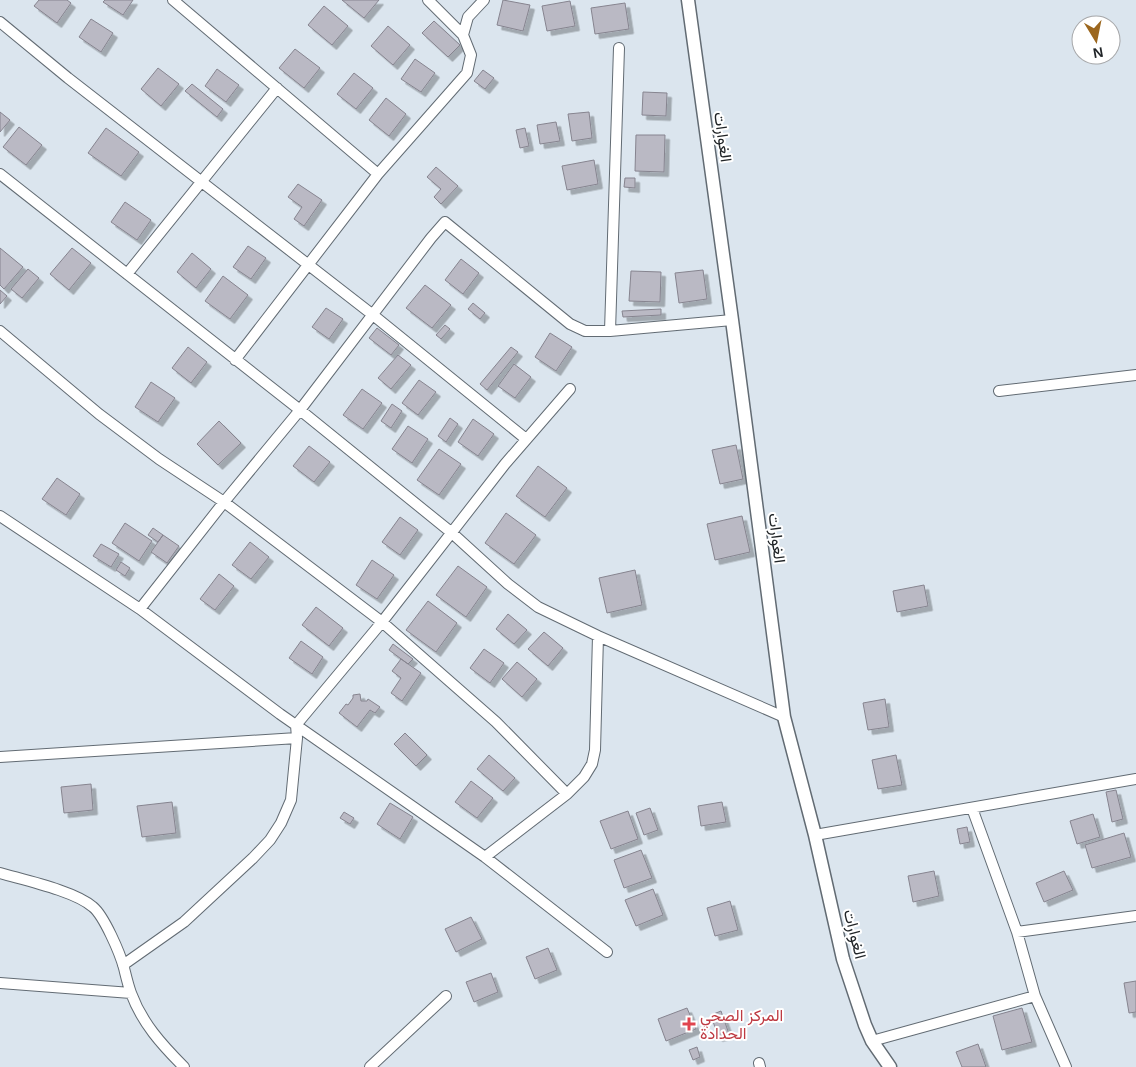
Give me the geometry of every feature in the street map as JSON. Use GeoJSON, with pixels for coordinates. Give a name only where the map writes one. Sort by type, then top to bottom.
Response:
{"type":"FeatureCollection","features":[{"type":"Feature","properties":{"kind":"street"},"geometry":{"type":"LineString","coordinates":[[173,0],[378,174]]}},
{"type":"Feature","properties":{"kind":"street"},"geometry":{"type":"LineString","coordinates":[[235,360],[378,174],[467,73],[471,55],[463,35],[428,0]]}},
{"type":"Feature","properties":{"kind":"street"},"geometry":{"type":"LineString","coordinates":[[463,35],[468,17],[484,0]]}},
{"type":"Feature","properties":{"kind":"street","name":"الغوارات"},"geometry":{"type":"LineString","coordinates":[[688,0],[784,717],[815,835],[843,959],[865,1025],[872,1041],[890,1067]]}},
{"type":"Feature","properties":{"kind":"street"},"geometry":{"type":"LineString","coordinates":[[0,22],[68,78],[373,314],[526,439]]}},
{"type":"Feature","properties":{"kind":"street"},"geometry":{"type":"LineString","coordinates":[[610,331],[619,48]]}},
{"type":"Feature","properties":{"kind":"street"},"geometry":{"type":"LineString","coordinates":[[127,274],[277,88]]}},
{"type":"Feature","properties":{"kind":"street"},"geometry":{"type":"LineString","coordinates":[[0,174],[300,410],[452,533],[508,584],[538,607],[598,636],[784,717]]}},
{"type":"Feature","properties":{"kind":"street"},"geometry":{"type":"LineString","coordinates":[[140,609],[224,502],[300,410],[445,222],[570,324],[584,331],[610,331],[732,320]]}},
{"type":"Feature","properties":{"kind":"street"},"geometry":{"type":"LineString","coordinates":[[0,331],[99,414],[159,459],[224,502],[382,622],[496,722],[567,794]]}},
{"type":"Feature","properties":{"kind":"street"},"geometry":{"type":"LineString","coordinates":[[999,391],[1136,375]]}},
{"type":"Feature","properties":{"kind":"street"},"geometry":{"type":"LineString","coordinates":[[123,965],[184,922],[270,840],[281,823],[291,800],[297,738],[296,725],[382,622],[505,464],[570,389]]}},
{"type":"Feature","properties":{"kind":"street"},"geometry":{"type":"LineString","coordinates":[[0,516],[140,609],[296,725],[485,857],[607,952]]}},
{"type":"Feature","properties":{"kind":"street"},"geometry":{"type":"LineString","coordinates":[[485,857],[567,794],[584,777],[592,764],[595,750],[598,636]]}},
{"type":"Feature","properties":{"kind":"street"},"geometry":{"type":"LineString","coordinates":[[0,757],[297,738]]}},
{"type":"Feature","properties":{"kind":"street"},"geometry":{"type":"LineString","coordinates":[[815,835],[1136,779]]}},
{"type":"Feature","properties":{"kind":"street"},"geometry":{"type":"LineString","coordinates":[[972,808],[1017,932],[1035,996],[1066,1067]]}},
{"type":"Feature","properties":{"kind":"street"},"geometry":{"type":"LineString","coordinates":[[0,873],[72,895],[94,907],[106,926],[123,965],[131,993],[145,1022],[163,1046],[184,1067]]}},
{"type":"Feature","properties":{"kind":"street"},"geometry":{"type":"LineString","coordinates":[[1017,932],[1136,916]]}},
{"type":"Feature","properties":{"kind":"street"},"geometry":{"type":"LineString","coordinates":[[0,984],[131,993]]}},
{"type":"Feature","properties":{"kind":"street"},"geometry":{"type":"LineString","coordinates":[[370,1067],[446,996]]}},
{"type":"Feature","properties":{"kind":"street"},"geometry":{"type":"LineString","coordinates":[[872,1041],[1035,996]]}},
{"type":"Feature","properties":{"kind":"building"},"geometry":{"type":"Polygon","coordinates":[[[39,0],[67,0],[71,3],[57,23],[34,6],[39,0]]]}},
{"type":"Feature","properties":{"kind":"building"},"geometry":{"type":"Polygon","coordinates":[[[105,0],[133,0],[123,15],[103,2],[105,0]]]}},
{"type":"Feature","properties":{"kind":"building"},"geometry":{"type":"Polygon","coordinates":[[[342,0],[379,0],[364,18],[342,0]]]}},
{"type":"Feature","properties":{"kind":"building"},"geometry":{"type":"Polygon","coordinates":[[[503,0],[530,5],[523,31],[497,25],[503,0]]]}},
{"type":"Feature","properties":{"kind":"building"},"geometry":{"type":"Polygon","coordinates":[[[570,1],[575,26],[547,31],[542,6],[570,1]]]}},
{"type":"Feature","properties":{"kind":"building"},"geometry":{"type":"Polygon","coordinates":[[[625,3],[629,29],[595,34],[591,8],[625,3]]]}},
{"type":"Feature","properties":{"kind":"building"},"geometry":{"type":"Polygon","coordinates":[[[324,6],[348,26],[332,45],[308,25],[324,6]]]}},
{"type":"Feature","properties":{"kind":"building"},"geometry":{"type":"Polygon","coordinates":[[[91,19],[113,33],[101,52],[79,37],[91,19]]]}},
{"type":"Feature","properties":{"kind":"building"},"geometry":{"type":"Polygon","coordinates":[[[434,21],[460,45],[448,57],[422,33],[434,21]]]}},
{"type":"Feature","properties":{"kind":"building"},"geometry":{"type":"Polygon","coordinates":[[[388,26],[410,45],[393,65],[371,46],[388,26]]]}},
{"type":"Feature","properties":{"kind":"building"},"geometry":{"type":"Polygon","coordinates":[[[295,49],[320,68],[304,88],[279,68],[295,49]]]}},
{"type":"Feature","properties":{"kind":"building"},"geometry":{"type":"Polygon","coordinates":[[[415,59],[435,73],[421,92],[401,79],[415,59]]]}},
{"type":"Feature","properties":{"kind":"building"},"geometry":{"type":"Polygon","coordinates":[[[158,68],[179,84],[161,106],[141,89],[158,68]]]}},
{"type":"Feature","properties":{"kind":"building"},"geometry":{"type":"Polygon","coordinates":[[[217,69],[239,85],[226,102],[205,86],[217,69]]]}},
{"type":"Feature","properties":{"kind":"building"},"geometry":{"type":"Polygon","coordinates":[[[483,70],[494,78],[485,89],[474,81],[483,70]]]}},
{"type":"Feature","properties":{"kind":"building"},"geometry":{"type":"Polygon","coordinates":[[[354,73],[373,88],[356,109],[337,94],[354,73]]]}},
{"type":"Feature","properties":{"kind":"building"},"geometry":{"type":"Polygon","coordinates":[[[192,84],[223,109],[217,117],[185,91],[192,84]]]}},
{"type":"Feature","properties":{"kind":"building"},"geometry":{"type":"Polygon","coordinates":[[[643,92],[667,93],[666,116],[642,115],[643,92]]]}},
{"type":"Feature","properties":{"kind":"building"},"geometry":{"type":"Polygon","coordinates":[[[386,98],[406,114],[389,136],[369,120],[386,98]]]}},
{"type":"Feature","properties":{"kind":"building"},"geometry":{"type":"Polygon","coordinates":[[[0,112],[10,120],[0,132],[0,112]]]}},
{"type":"Feature","properties":{"kind":"building"},"geometry":{"type":"Polygon","coordinates":[[[589,112],[592,138],[572,141],[568,114],[589,112]]]}},
{"type":"Feature","properties":{"kind":"building"},"geometry":{"type":"Polygon","coordinates":[[[556,122],[560,141],[540,144],[537,125],[556,122]]]}},
{"type":"Feature","properties":{"kind":"building"},"geometry":{"type":"Polygon","coordinates":[[[19,127],[42,145],[26,165],[3,147],[19,127]]]}},
{"type":"Feature","properties":{"kind":"building"},"geometry":{"type":"Polygon","coordinates":[[[106,128],[139,152],[121,176],[88,153],[106,128]]]}},
{"type":"Feature","properties":{"kind":"building"},"geometry":{"type":"Polygon","coordinates":[[[525,128],[529,146],[520,148],[516,130],[525,128]]]}},
{"type":"Feature","properties":{"kind":"building"},"geometry":{"type":"Polygon","coordinates":[[[636,135],[665,135],[664,172],[635,171],[636,135]]]}},
{"type":"Feature","properties":{"kind":"building"},"geometry":{"type":"Polygon","coordinates":[[[594,160],[598,184],[567,190],[562,166],[594,160]]]}},
{"type":"Feature","properties":{"kind":"building"},"geometry":{"type":"Polygon","coordinates":[[[436,167],[458,186],[441,204],[434,197],[441,189],[427,177],[436,167]]]}},
{"type":"Feature","properties":{"kind":"building"},"geometry":{"type":"Polygon","coordinates":[[[625,178],[635,178],[635,188],[624,187],[625,178]]]}},
{"type":"Feature","properties":{"kind":"building"},"geometry":{"type":"Polygon","coordinates":[[[298,184],[322,200],[304,226],[294,219],[302,207],[288,197],[298,184]]]}},
{"type":"Feature","properties":{"kind":"building"},"geometry":{"type":"Polygon","coordinates":[[[125,202],[151,220],[137,240],[111,222],[125,202]]]}},
{"type":"Feature","properties":{"kind":"building"},"geometry":{"type":"Polygon","coordinates":[[[248,246],[266,258],[251,279],[233,267],[248,246]]]}},
{"type":"Feature","properties":{"kind":"building"},"geometry":{"type":"Polygon","coordinates":[[[0,248],[23,267],[4,289],[0,285],[0,248]]]}},
{"type":"Feature","properties":{"kind":"building"},"geometry":{"type":"Polygon","coordinates":[[[72,248],[91,263],[69,290],[50,274],[72,248]]]}},
{"type":"Feature","properties":{"kind":"building"},"geometry":{"type":"Polygon","coordinates":[[[192,253],[211,269],[196,288],[177,272],[192,253]]]}},
{"type":"Feature","properties":{"kind":"building"},"geometry":{"type":"Polygon","coordinates":[[[461,259],[479,273],[463,294],[445,280],[461,259]]]}},
{"type":"Feature","properties":{"kind":"building"},"geometry":{"type":"Polygon","coordinates":[[[28,269],[39,278],[22,298],[11,289],[28,269]]]}},
{"type":"Feature","properties":{"kind":"building"},"geometry":{"type":"Polygon","coordinates":[[[703,270],[707,299],[679,303],[675,273],[703,270]]]}},
{"type":"Feature","properties":{"kind":"building"},"geometry":{"type":"Polygon","coordinates":[[[631,271],[661,272],[660,302],[629,301],[631,271]]]}},
{"type":"Feature","properties":{"kind":"building"},"geometry":{"type":"Polygon","coordinates":[[[223,276],[248,295],[230,319],[205,301],[223,276]]]}},
{"type":"Feature","properties":{"kind":"building"},"geometry":{"type":"Polygon","coordinates":[[[425,285],[451,305],[432,328],[406,308],[425,285]]]}},
{"type":"Feature","properties":{"kind":"building"},"geometry":{"type":"Polygon","coordinates":[[[0,290],[7,296],[0,304],[0,290]]]}},
{"type":"Feature","properties":{"kind":"building"},"geometry":{"type":"Polygon","coordinates":[[[473,303],[485,313],[480,319],[468,309],[473,303]]]}},
{"type":"Feature","properties":{"kind":"building"},"geometry":{"type":"Polygon","coordinates":[[[326,308],[343,319],[329,339],[312,327],[326,308]]]}},
{"type":"Feature","properties":{"kind":"building"},"geometry":{"type":"Polygon","coordinates":[[[661,309],[661,315],[623,317],[622,311],[661,309]]]}},
{"type":"Feature","properties":{"kind":"building"},"geometry":{"type":"Polygon","coordinates":[[[445,325],[450,329],[441,339],[436,335],[445,325]]]}},
{"type":"Feature","properties":{"kind":"building"},"geometry":{"type":"Polygon","coordinates":[[[377,328],[399,345],[391,355],[369,338],[377,328]]]}},
{"type":"Feature","properties":{"kind":"building"},"geometry":{"type":"Polygon","coordinates":[[[550,333],[572,347],[556,371],[535,357],[550,333]]]}},
{"type":"Feature","properties":{"kind":"building"},"geometry":{"type":"Polygon","coordinates":[[[188,347],[207,362],[191,383],[172,368],[188,347]]]}},
{"type":"Feature","properties":{"kind":"building"},"geometry":{"type":"Polygon","coordinates":[[[511,347],[518,352],[487,390],[480,384],[511,347]]]}},
{"type":"Feature","properties":{"kind":"building"},"geometry":{"type":"Polygon","coordinates":[[[398,355],[411,365],[391,389],[378,378],[398,355]]]}},
{"type":"Feature","properties":{"kind":"building"},"geometry":{"type":"Polygon","coordinates":[[[514,364],[531,377],[515,398],[498,386],[514,364]]]}},
{"type":"Feature","properties":{"kind":"building"},"geometry":{"type":"Polygon","coordinates":[[[419,380],[436,392],[418,415],[402,403],[419,380]]]}},
{"type":"Feature","properties":{"kind":"building"},"geometry":{"type":"Polygon","coordinates":[[[151,382],[175,398],[158,422],[135,407],[151,382]]]}},
{"type":"Feature","properties":{"kind":"building"},"geometry":{"type":"Polygon","coordinates":[[[362,389],[382,403],[363,429],[343,415],[362,389]]]}},
{"type":"Feature","properties":{"kind":"building"},"geometry":{"type":"Polygon","coordinates":[[[392,404],[402,411],[391,428],[381,421],[392,404]]]}},
{"type":"Feature","properties":{"kind":"building"},"geometry":{"type":"Polygon","coordinates":[[[450,418],[458,424],[446,442],[438,436],[450,418]]]}},
{"type":"Feature","properties":{"kind":"building"},"geometry":{"type":"Polygon","coordinates":[[[473,419],[494,434],[478,456],[458,442],[473,419]]]}},
{"type":"Feature","properties":{"kind":"building"},"geometry":{"type":"Polygon","coordinates":[[[219,421],[241,443],[218,465],[197,444],[219,421]]]}},
{"type":"Feature","properties":{"kind":"building"},"geometry":{"type":"Polygon","coordinates":[[[408,426],[428,439],[412,463],[392,449],[408,426]]]}},
{"type":"Feature","properties":{"kind":"building"},"geometry":{"type":"Polygon","coordinates":[[[736,445],[743,479],[720,484],[712,450],[736,445]]]}},
{"type":"Feature","properties":{"kind":"building"},"geometry":{"type":"Polygon","coordinates":[[[309,446],[330,462],[314,482],[293,466],[309,446]]]}},
{"type":"Feature","properties":{"kind":"building"},"geometry":{"type":"Polygon","coordinates":[[[439,449],[461,464],[439,495],[417,480],[439,449]]]}},
{"type":"Feature","properties":{"kind":"building"},"geometry":{"type":"Polygon","coordinates":[[[538,466],[567,488],[545,517],[516,496],[538,466]]]}},
{"type":"Feature","properties":{"kind":"building"},"geometry":{"type":"Polygon","coordinates":[[[57,478],[80,494],[66,515],[42,499],[57,478]]]}},
{"type":"Feature","properties":{"kind":"building"},"geometry":{"type":"Polygon","coordinates":[[[506,513],[536,535],[514,564],[485,543],[506,513]]]}},
{"type":"Feature","properties":{"kind":"building"},"geometry":{"type":"Polygon","coordinates":[[[742,516],[750,552],[715,560],[707,524],[742,516]]]}},
{"type":"Feature","properties":{"kind":"building"},"geometry":{"type":"Polygon","coordinates":[[[400,517],[418,530],[400,555],[382,542],[400,517]]]}},
{"type":"Feature","properties":{"kind":"building"},"geometry":{"type":"Polygon","coordinates":[[[125,523],[152,541],[139,561],[112,543],[125,523]]]}},
{"type":"Feature","properties":{"kind":"building"},"geometry":{"type":"Polygon","coordinates":[[[153,528],[163,535],[158,542],[148,535],[153,528]]]}},
{"type":"Feature","properties":{"kind":"building"},"geometry":{"type":"Polygon","coordinates":[[[163,535],[179,546],[167,563],[151,552],[163,535]]]}},
{"type":"Feature","properties":{"kind":"building"},"geometry":{"type":"Polygon","coordinates":[[[250,542],[269,557],[251,579],[232,565],[250,542]]]}},
{"type":"Feature","properties":{"kind":"building"},"geometry":{"type":"Polygon","coordinates":[[[101,544],[119,554],[111,567],[93,556],[101,544]]]}},
{"type":"Feature","properties":{"kind":"building"},"geometry":{"type":"Polygon","coordinates":[[[372,560],[394,575],[377,599],[356,585],[372,560]]]}},
{"type":"Feature","properties":{"kind":"building"},"geometry":{"type":"Polygon","coordinates":[[[121,562],[130,568],[125,576],[116,570],[121,562]]]}},
{"type":"Feature","properties":{"kind":"building"},"geometry":{"type":"Polygon","coordinates":[[[458,566],[487,587],[466,617],[436,595],[458,566]]]}},
{"type":"Feature","properties":{"kind":"building"},"geometry":{"type":"Polygon","coordinates":[[[635,570],[642,605],[607,613],[599,578],[635,570]]]}},
{"type":"Feature","properties":{"kind":"building"},"geometry":{"type":"Polygon","coordinates":[[[219,574],[234,586],[215,610],[200,599],[219,574]]]}},
{"type":"Feature","properties":{"kind":"building"},"geometry":{"type":"Polygon","coordinates":[[[924,585],[928,606],[897,612],[893,591],[924,585]]]}},
{"type":"Feature","properties":{"kind":"building"},"geometry":{"type":"Polygon","coordinates":[[[428,601],[457,623],[436,652],[406,630],[428,601]]]}},
{"type":"Feature","properties":{"kind":"building"},"geometry":{"type":"Polygon","coordinates":[[[316,607],[343,628],[329,646],[302,625],[316,607]]]}},
{"type":"Feature","properties":{"kind":"building"},"geometry":{"type":"Polygon","coordinates":[[[508,614],[527,630],[514,644],[496,629],[508,614]]]}},
{"type":"Feature","properties":{"kind":"building"},"geometry":{"type":"Polygon","coordinates":[[[544,632],[563,648],[548,666],[528,649],[544,632]]]}},
{"type":"Feature","properties":{"kind":"building"},"geometry":{"type":"Polygon","coordinates":[[[301,641],[323,657],[312,674],[289,658],[301,641]]]}},
{"type":"Feature","properties":{"kind":"building"},"geometry":{"type":"Polygon","coordinates":[[[393,644],[413,659],[408,664],[389,650],[393,644]]]}},
{"type":"Feature","properties":{"kind":"building"},"geometry":{"type":"Polygon","coordinates":[[[484,649],[504,663],[490,683],[470,668],[484,649]]]}},
{"type":"Feature","properties":{"kind":"building"},"geometry":{"type":"Polygon","coordinates":[[[401,659],[421,673],[402,701],[391,693],[401,678],[392,671],[401,659]]]}},
{"type":"Feature","properties":{"kind":"building"},"geometry":{"type":"Polygon","coordinates":[[[517,662],[537,679],[522,697],[502,679],[517,662]]]}},
{"type":"Feature","properties":{"kind":"building"},"geometry":{"type":"Polygon","coordinates":[[[360,694],[361,701],[367,701],[368,699],[380,707],[375,713],[370,710],[357,727],[339,713],[346,704],[348,705],[353,695],[360,694]]]}},
{"type":"Feature","properties":{"kind":"building"},"geometry":{"type":"Polygon","coordinates":[[[885,699],[889,727],[868,730],[863,703],[885,699]]]}},
{"type":"Feature","properties":{"kind":"building"},"geometry":{"type":"Polygon","coordinates":[[[405,733],[427,755],[416,766],[394,744],[405,733]]]}},
{"type":"Feature","properties":{"kind":"building"},"geometry":{"type":"Polygon","coordinates":[[[489,755],[515,778],[503,791],[477,769],[489,755]]]}},
{"type":"Feature","properties":{"kind":"building"},"geometry":{"type":"Polygon","coordinates":[[[896,755],[902,785],[878,789],[872,760],[896,755]]]}},
{"type":"Feature","properties":{"kind":"building"},"geometry":{"type":"Polygon","coordinates":[[[471,781],[493,798],[477,818],[455,802],[471,781]]]}},
{"type":"Feature","properties":{"kind":"building"},"geometry":{"type":"Polygon","coordinates":[[[91,784],[93,810],[64,813],[61,787],[91,784]]]}},
{"type":"Feature","properties":{"kind":"building"},"geometry":{"type":"Polygon","coordinates":[[[1116,790],[1123,819],[1112,822],[1106,792],[1116,790]]]}},
{"type":"Feature","properties":{"kind":"building"},"geometry":{"type":"Polygon","coordinates":[[[172,802],[176,833],[142,837],[137,806],[172,802]]]}},
{"type":"Feature","properties":{"kind":"building"},"geometry":{"type":"Polygon","coordinates":[[[722,802],[726,822],[701,826],[698,806],[722,802]]]}},
{"type":"Feature","properties":{"kind":"building"},"geometry":{"type":"Polygon","coordinates":[[[390,803],[413,817],[400,839],[377,824],[390,803]]]}},
{"type":"Feature","properties":{"kind":"building"},"geometry":{"type":"Polygon","coordinates":[[[650,808],[658,830],[644,835],[636,813],[650,808]]]}},
{"type":"Feature","properties":{"kind":"building"},"geometry":{"type":"Polygon","coordinates":[[[628,811],[638,839],[611,849],[600,821],[628,811]]]}},
{"type":"Feature","properties":{"kind":"building"},"geometry":{"type":"Polygon","coordinates":[[[344,812],[354,818],[350,824],[340,818],[344,812]]]}},
{"type":"Feature","properties":{"kind":"building"},"geometry":{"type":"Polygon","coordinates":[[[1093,814],[1100,837],[1077,844],[1070,821],[1093,814]]]}},
{"type":"Feature","properties":{"kind":"building"},"geometry":{"type":"Polygon","coordinates":[[[967,827],[970,842],[960,844],[957,829],[967,827]]]}},
{"type":"Feature","properties":{"kind":"building"},"geometry":{"type":"Polygon","coordinates":[[[1124,833],[1131,857],[1092,868],[1085,845],[1124,833]]]}},
{"type":"Feature","properties":{"kind":"building"},"geometry":{"type":"Polygon","coordinates":[[[641,850],[652,878],[624,888],[614,860],[641,850]]]}},
{"type":"Feature","properties":{"kind":"building"},"geometry":{"type":"Polygon","coordinates":[[[934,871],[939,896],[913,902],[908,876],[934,871]]]}},
{"type":"Feature","properties":{"kind":"building"},"geometry":{"type":"Polygon","coordinates":[[[1064,871],[1073,890],[1044,902],[1036,883],[1064,871]]]}},
{"type":"Feature","properties":{"kind":"building"},"geometry":{"type":"Polygon","coordinates":[[[653,889],[663,915],[636,926],[625,900],[653,889]]]}},
{"type":"Feature","properties":{"kind":"building"},"geometry":{"type":"Polygon","coordinates":[[[730,901],[738,930],[715,936],[707,908],[730,901]]]}},
{"type":"Feature","properties":{"kind":"building"},"geometry":{"type":"Polygon","coordinates":[[[471,917],[482,939],[456,952],[445,929],[471,917]]]}},
{"type":"Feature","properties":{"kind":"building"},"geometry":{"type":"Polygon","coordinates":[[[548,948],[557,970],[535,979],[526,957],[548,948]]]}},
{"type":"Feature","properties":{"kind":"building"},"geometry":{"type":"Polygon","coordinates":[[[491,973],[498,992],[474,1002],[466,982],[491,973]]]}},
{"type":"Feature","properties":{"kind":"building"},"geometry":{"type":"Polygon","coordinates":[[[1136,981],[1136,1012],[1129,1013],[1124,983],[1136,981]]]}},
{"type":"Feature","properties":{"kind":"building"},"geometry":{"type":"Polygon","coordinates":[[[687,1008],[696,1029],[666,1041],[658,1019],[687,1008]]]}},
{"type":"Feature","properties":{"kind":"building"},"geometry":{"type":"Polygon","coordinates":[[[1022,1008],[1032,1042],[1002,1050],[993,1016],[1022,1008]]]}},
{"type":"Feature","properties":{"kind":"building"},"geometry":{"type":"Polygon","coordinates":[[[721,1011],[729,1034],[718,1037],[711,1015],[721,1011]]]}},
{"type":"Feature","properties":{"kind":"building"},"geometry":{"type":"Polygon","coordinates":[[[978,1044],[986,1067],[962,1067],[956,1052],[978,1044]]]}},
{"type":"Feature","properties":{"kind":"building"},"geometry":{"type":"Polygon","coordinates":[[[697,1047],[700,1057],[693,1060],[689,1050],[697,1047]]]}},
{"type":"Feature","properties":{"kind":"place","name":"المركز الصحي الحدادة"},"geometry":{"type":"Point","coordinates":[689,1024]}}]}
